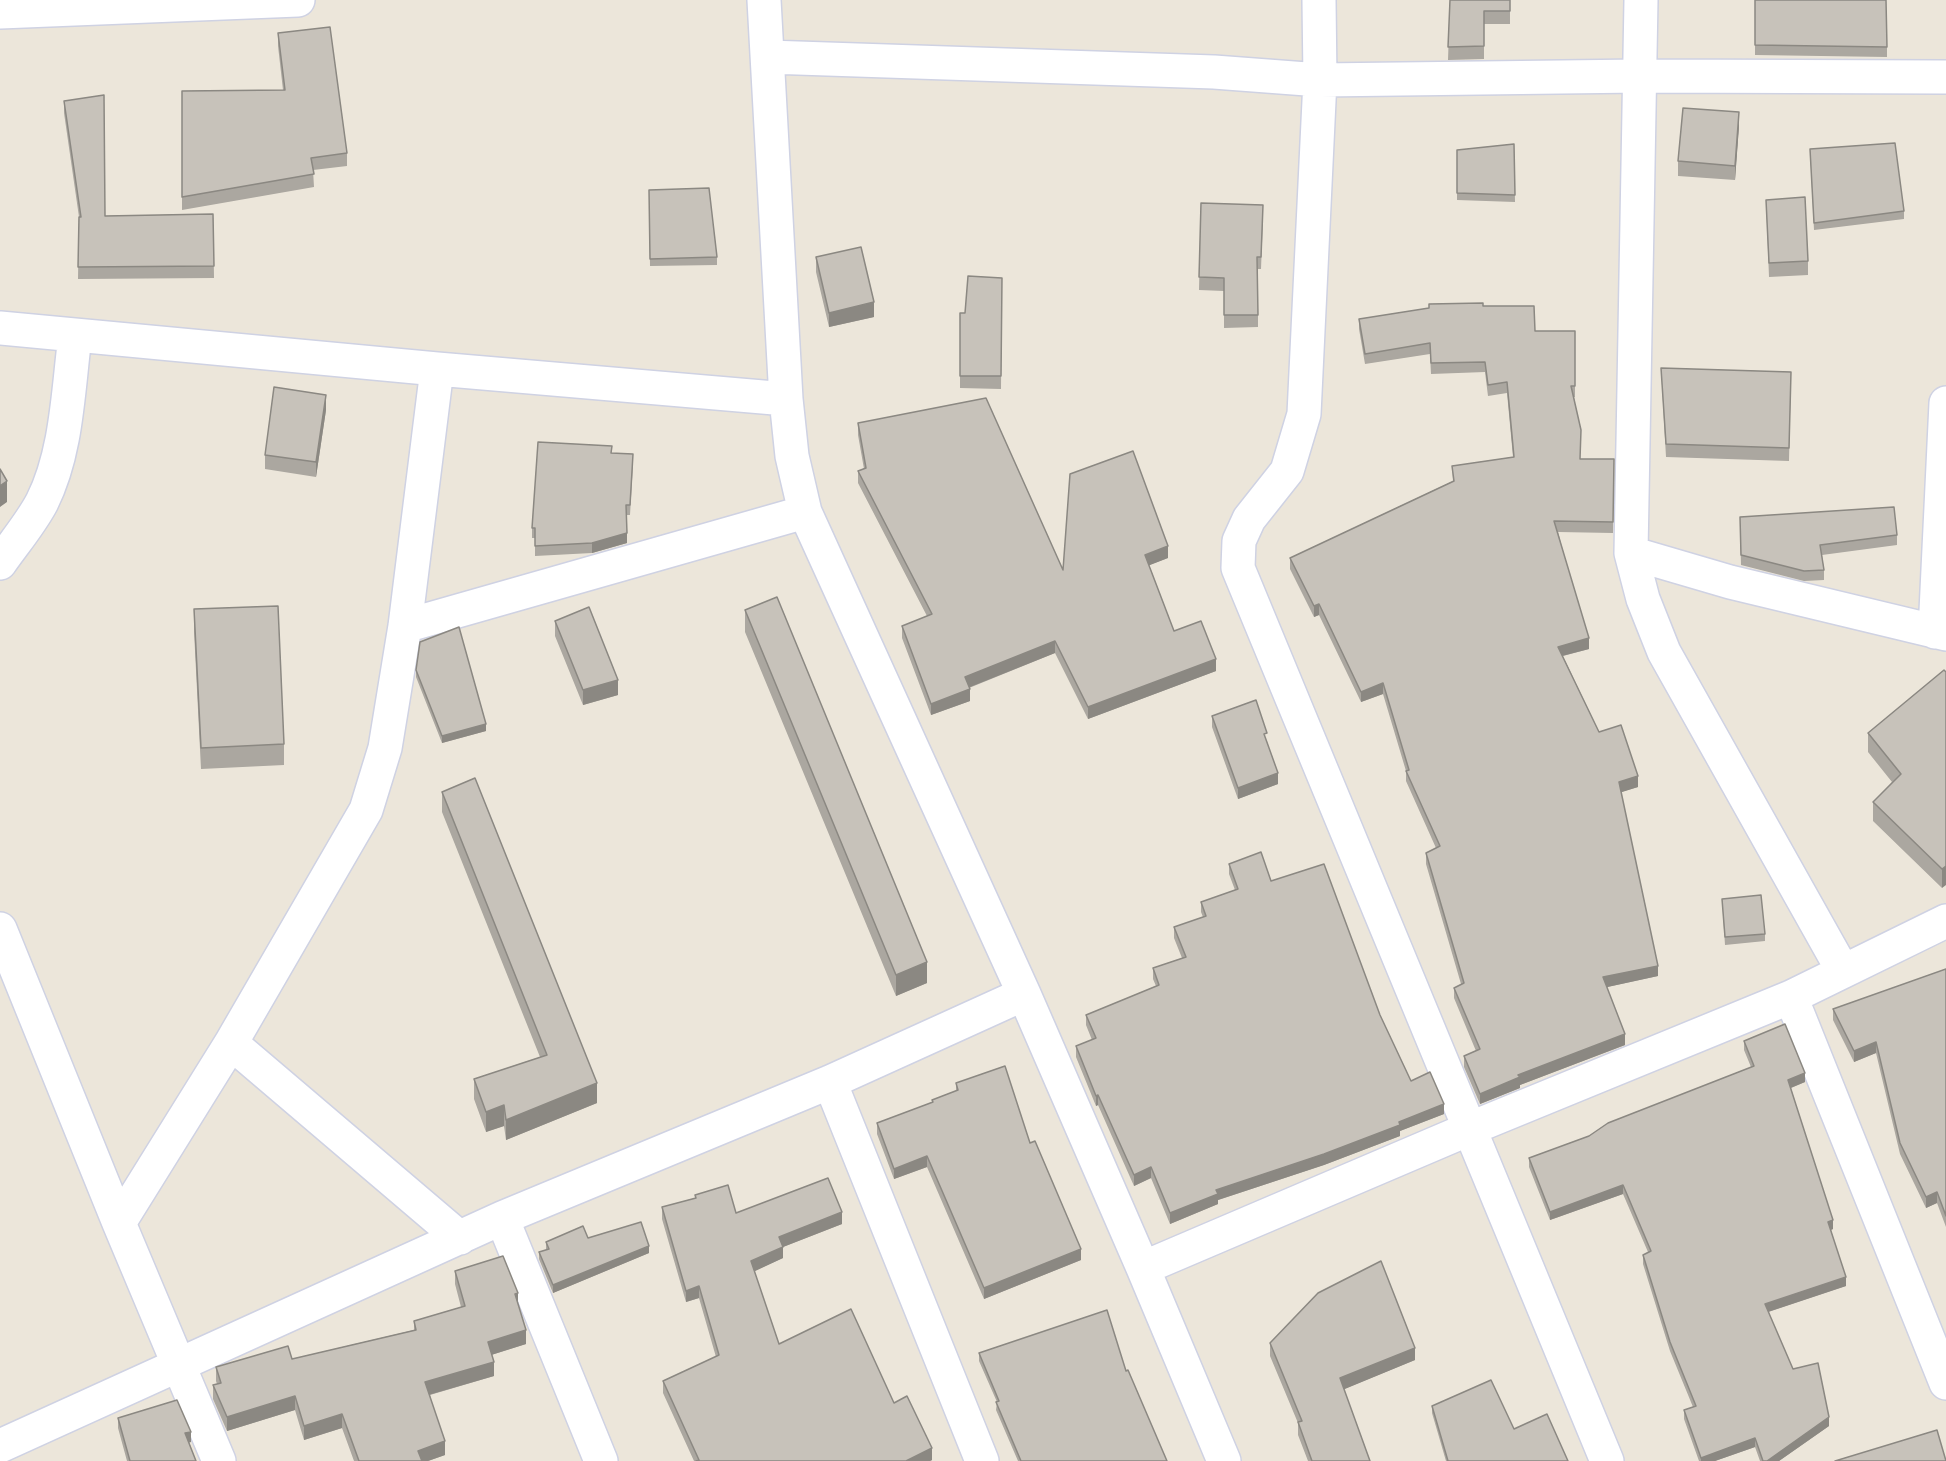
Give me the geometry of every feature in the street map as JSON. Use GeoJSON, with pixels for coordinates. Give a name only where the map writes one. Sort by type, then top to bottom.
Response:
{"type":"FeatureCollection","features":[{"type":"Feature","properties":{"kind":"street"},"geometry":{"type":"LineString","coordinates":[[0,12],[298,0]]}},
{"type":"Feature","properties":{"kind":"street"},"geometry":{"type":"LineString","coordinates":[[764,0],[786,399],[792,456],[805,512],[1024,994],[1224,1461]]}},
{"type":"Feature","properties":{"kind":"street"},"geometry":{"type":"LineString","coordinates":[[1319,0],[1320,80],[1304,414],[1287,471],[1249,519],[1239,540],[1238,568],[1607,1461]]}},
{"type":"Feature","properties":{"kind":"street"},"geometry":{"type":"LineString","coordinates":[[1641,0],[1631,553],[1643,599],[1664,652],[1843,971]]}},
{"type":"Feature","properties":{"kind":"street"},"geometry":{"type":"LineString","coordinates":[[768,57],[1214,72],[1320,80],[1641,76],[1946,77]]}},
{"type":"Feature","properties":{"kind":"street"},"geometry":{"type":"LineString","coordinates":[[0,328],[786,399]]}},
{"type":"Feature","properties":{"kind":"street"},"geometry":{"type":"LineString","coordinates":[[0,563],[41,504],[51,483],[60,452],[75,336]]}},
{"type":"Feature","properties":{"kind":"street"},"geometry":{"type":"LineString","coordinates":[[119,1223],[231,1043],[366,810],[385,748],[405,626],[437,369]]}},
{"type":"Feature","properties":{"kind":"street"},"geometry":{"type":"LineString","coordinates":[[1631,553],[1730,582],[1941,633],[1946,403]]}},
{"type":"Feature","properties":{"kind":"street"},"geometry":{"type":"LineString","coordinates":[[405,626],[805,512]]}},
{"type":"Feature","properties":{"kind":"street"},"geometry":{"type":"LineString","coordinates":[[1143,1268],[1469,1129],[1791,997],[1946,921]]}},
{"type":"Feature","properties":{"kind":"street"},"geometry":{"type":"LineString","coordinates":[[0,929],[119,1223],[219,1461]]}},
{"type":"Feature","properties":{"kind":"street"},"geometry":{"type":"LineString","coordinates":[[0,1446],[502,1218],[830,1082],[1024,994]]}},
{"type":"Feature","properties":{"kind":"street"},"geometry":{"type":"LineString","coordinates":[[1791,997],[1946,1383]]}},
{"type":"Feature","properties":{"kind":"street"},"geometry":{"type":"LineString","coordinates":[[231,1043],[460,1238]]}},
{"type":"Feature","properties":{"kind":"street"},"geometry":{"type":"LineString","coordinates":[[830,1082],[982,1461]]}},
{"type":"Feature","properties":{"kind":"street"},"geometry":{"type":"LineString","coordinates":[[502,1218],[601,1461]]}},
{"type":"Feature","properties":{"kind":"building"},"geometry":{"type":"Polygon","coordinates":[[[1450,0],[1510,0],[1510,11],[1484,11],[1484,46],[1448,47],[1450,0]]]}},
{"type":"Feature","properties":{"kind":"building"},"geometry":{"type":"Polygon","coordinates":[[[1755,0],[1886,0],[1887,47],[1755,45],[1755,0]]]}},
{"type":"Feature","properties":{"kind":"building"},"geometry":{"type":"Polygon","coordinates":[[[330,27],[347,153],[311,158],[314,174],[182,197],[182,91],[285,90],[278,33],[330,27]]]}},
{"type":"Feature","properties":{"kind":"building"},"geometry":{"type":"Polygon","coordinates":[[[104,95],[105,216],[213,214],[214,266],[78,267],[79,217],[81,217],[64,101],[104,95]]]}},
{"type":"Feature","properties":{"kind":"building"},"geometry":{"type":"Polygon","coordinates":[[[1683,108],[1739,112],[1735,166],[1678,161],[1683,108]]]}},
{"type":"Feature","properties":{"kind":"building"},"geometry":{"type":"Polygon","coordinates":[[[1895,143],[1904,211],[1814,223],[1810,149],[1895,143]]]}},
{"type":"Feature","properties":{"kind":"building"},"geometry":{"type":"Polygon","coordinates":[[[1514,144],[1515,195],[1457,193],[1457,150],[1514,144]]]}},
{"type":"Feature","properties":{"kind":"building"},"geometry":{"type":"Polygon","coordinates":[[[709,188],[717,257],[650,259],[649,190],[709,188]]]}},
{"type":"Feature","properties":{"kind":"building"},"geometry":{"type":"Polygon","coordinates":[[[1805,197],[1808,261],[1769,263],[1766,200],[1805,197]]]}},
{"type":"Feature","properties":{"kind":"building"},"geometry":{"type":"Polygon","coordinates":[[[1201,203],[1263,205],[1261,257],[1257,257],[1258,315],[1224,315],[1224,278],[1199,277],[1201,203]]]}},
{"type":"Feature","properties":{"kind":"building"},"geometry":{"type":"Polygon","coordinates":[[[861,247],[874,302],[829,313],[816,257],[861,247]]]}},
{"type":"Feature","properties":{"kind":"building"},"geometry":{"type":"Polygon","coordinates":[[[968,276],[1002,278],[1001,376],[960,376],[960,313],[965,313],[968,276]]]}},
{"type":"Feature","properties":{"kind":"building"},"geometry":{"type":"Polygon","coordinates":[[[1483,303],[1483,306],[1534,306],[1535,331],[1575,331],[1575,386],[1571,386],[1581,430],[1580,459],[1614,459],[1613,522],[1554,521],[1589,638],[1558,647],[1599,732],[1621,725],[1638,776],[1619,782],[1658,966],[1603,977],[1625,1034],[1518,1075],[1520,1077],[1480,1094],[1464,1056],[1480,1049],[1454,988],[1464,983],[1426,853],[1440,846],[1406,771],[1409,770],[1383,683],[1361,692],[1319,604],[1314,606],[1290,558],[1454,481],[1452,466],[1514,457],[1507,382],[1488,385],[1485,362],[1431,363],[1430,343],[1365,354],[1359,319],[1429,308],[1429,304],[1483,303]]]}},
{"type":"Feature","properties":{"kind":"building"},"geometry":{"type":"Polygon","coordinates":[[[1661,368],[1791,372],[1789,448],[1666,444],[1661,368]]]}},
{"type":"Feature","properties":{"kind":"building"},"geometry":{"type":"Polygon","coordinates":[[[274,387],[326,395],[316,462],[265,455],[274,387]]]}},
{"type":"Feature","properties":{"kind":"building"},"geometry":{"type":"Polygon","coordinates":[[[986,398],[1063,570],[1070,474],[1133,451],[1168,546],[1145,555],[1174,631],[1201,621],[1216,659],[1088,707],[1055,641],[965,677],[970,689],[931,704],[902,626],[932,614],[858,471],[866,468],[858,423],[986,398]]]}},
{"type":"Feature","properties":{"kind":"building"},"geometry":{"type":"Polygon","coordinates":[[[538,442],[612,446],[611,453],[633,454],[630,505],[626,505],[627,533],[592,543],[535,546],[535,528],[532,528],[538,442]]]}},
{"type":"Feature","properties":{"kind":"building"},"geometry":{"type":"Polygon","coordinates":[[[0,469],[7,481],[0,486],[0,469]]]}},
{"type":"Feature","properties":{"kind":"building"},"geometry":{"type":"Polygon","coordinates":[[[1894,507],[1897,535],[1820,545],[1824,570],[1804,571],[1741,555],[1740,517],[1894,507]]]}},
{"type":"Feature","properties":{"kind":"building"},"geometry":{"type":"Polygon","coordinates":[[[777,597],[927,962],[896,975],[745,610],[777,597]]]}},
{"type":"Feature","properties":{"kind":"building"},"geometry":{"type":"Polygon","coordinates":[[[278,606],[284,744],[201,748],[194,609],[278,606]]]}},
{"type":"Feature","properties":{"kind":"building"},"geometry":{"type":"Polygon","coordinates":[[[589,607],[618,680],[583,690],[555,621],[589,607]]]}},
{"type":"Feature","properties":{"kind":"building"},"geometry":{"type":"Polygon","coordinates":[[[459,627],[486,724],[442,736],[416,670],[420,642],[459,627]]]}},
{"type":"Feature","properties":{"kind":"building"},"geometry":{"type":"Polygon","coordinates":[[[1944,670],[1946,672],[1946,866],[1942,869],[1873,802],[1901,774],[1868,733],[1944,670]]]}},
{"type":"Feature","properties":{"kind":"building"},"geometry":{"type":"Polygon","coordinates":[[[1256,700],[1267,733],[1264,734],[1278,773],[1238,788],[1212,716],[1256,700]]]}},
{"type":"Feature","properties":{"kind":"building"},"geometry":{"type":"Polygon","coordinates":[[[475,778],[597,1083],[506,1120],[504,1105],[486,1112],[474,1079],[547,1055],[442,792],[475,778]]]}},
{"type":"Feature","properties":{"kind":"building"},"geometry":{"type":"Polygon","coordinates":[[[1261,852],[1271,881],[1324,864],[1380,1015],[1411,1081],[1430,1072],[1444,1104],[1399,1122],[1400,1125],[1324,1154],[1216,1190],[1218,1194],[1170,1213],[1151,1167],[1134,1175],[1098,1095],[1096,1096],[1076,1046],[1096,1038],[1086,1015],[1159,985],[1153,968],[1186,957],[1174,927],[1206,916],[1201,902],[1238,889],[1229,864],[1261,852]]]}},
{"type":"Feature","properties":{"kind":"building"},"geometry":{"type":"Polygon","coordinates":[[[1761,895],[1765,934],[1725,937],[1722,899],[1761,895]]]}},
{"type":"Feature","properties":{"kind":"building"},"geometry":{"type":"Polygon","coordinates":[[[1946,969],[1946,1216],[1937,1192],[1926,1197],[1900,1143],[1876,1042],[1854,1051],[1833,1009],[1946,969]]]}},
{"type":"Feature","properties":{"kind":"building"},"geometry":{"type":"Polygon","coordinates":[[[1785,1024],[1805,1073],[1788,1080],[1833,1220],[1828,1222],[1846,1277],[1765,1304],[1793,1369],[1818,1363],[1829,1417],[1767,1461],[1763,1461],[1755,1438],[1701,1458],[1684,1410],[1696,1406],[1670,1342],[1643,1255],[1651,1251],[1623,1185],[1550,1212],[1529,1158],[1589,1136],[1608,1123],[1754,1066],[1744,1041],[1785,1024]]]}},
{"type":"Feature","properties":{"kind":"building"},"geometry":{"type":"Polygon","coordinates":[[[1005,1066],[1030,1143],[1035,1141],[1081,1249],[984,1288],[927,1156],[894,1169],[877,1123],[958,1090],[956,1083],[1005,1066]]]}},
{"type":"Feature","properties":{"kind":"building"},"geometry":{"type":"Polygon","coordinates":[[[828,1178],[842,1212],[779,1237],[783,1247],[751,1261],[779,1344],[851,1309],[894,1403],[907,1396],[932,1448],[906,1461],[696,1461],[699,1460],[663,1381],[719,1355],[699,1286],[686,1291],[662,1207],[696,1198],[695,1195],[728,1185],[736,1213],[828,1178]]]}},
{"type":"Feature","properties":{"kind":"building"},"geometry":{"type":"Polygon","coordinates":[[[641,1222],[649,1246],[553,1285],[539,1252],[549,1249],[546,1242],[583,1226],[588,1238],[641,1222]]]}},
{"type":"Feature","properties":{"kind":"building"},"geometry":{"type":"Polygon","coordinates":[[[503,1256],[518,1293],[515,1294],[526,1330],[488,1342],[494,1362],[425,1382],[445,1441],[418,1451],[422,1461],[359,1461],[342,1414],[304,1426],[295,1396],[227,1417],[213,1385],[221,1383],[216,1367],[288,1346],[292,1359],[416,1330],[414,1321],[465,1306],[455,1271],[503,1256]]]}},
{"type":"Feature","properties":{"kind":"building"},"geometry":{"type":"Polygon","coordinates":[[[1381,1261],[1415,1348],[1340,1378],[1370,1461],[1312,1461],[1298,1422],[1302,1421],[1270,1343],[1318,1293],[1381,1261]]]}},
{"type":"Feature","properties":{"kind":"building"},"geometry":{"type":"Polygon","coordinates":[[[1107,1310],[1126,1371],[1128,1370],[1167,1461],[1021,1461],[996,1402],[999,1401],[979,1353],[1107,1310]]]}},
{"type":"Feature","properties":{"kind":"building"},"geometry":{"type":"Polygon","coordinates":[[[1491,1380],[1514,1429],[1547,1414],[1568,1461],[1448,1461],[1432,1406],[1491,1380]]]}},
{"type":"Feature","properties":{"kind":"building"},"geometry":{"type":"Polygon","coordinates":[[[177,1400],[191,1432],[185,1433],[196,1461],[130,1461],[118,1418],[177,1400]]]}},
{"type":"Feature","properties":{"kind":"building"},"geometry":{"type":"Polygon","coordinates":[[[1937,1430],[1946,1461],[1835,1461],[1937,1430]]]}}]}
